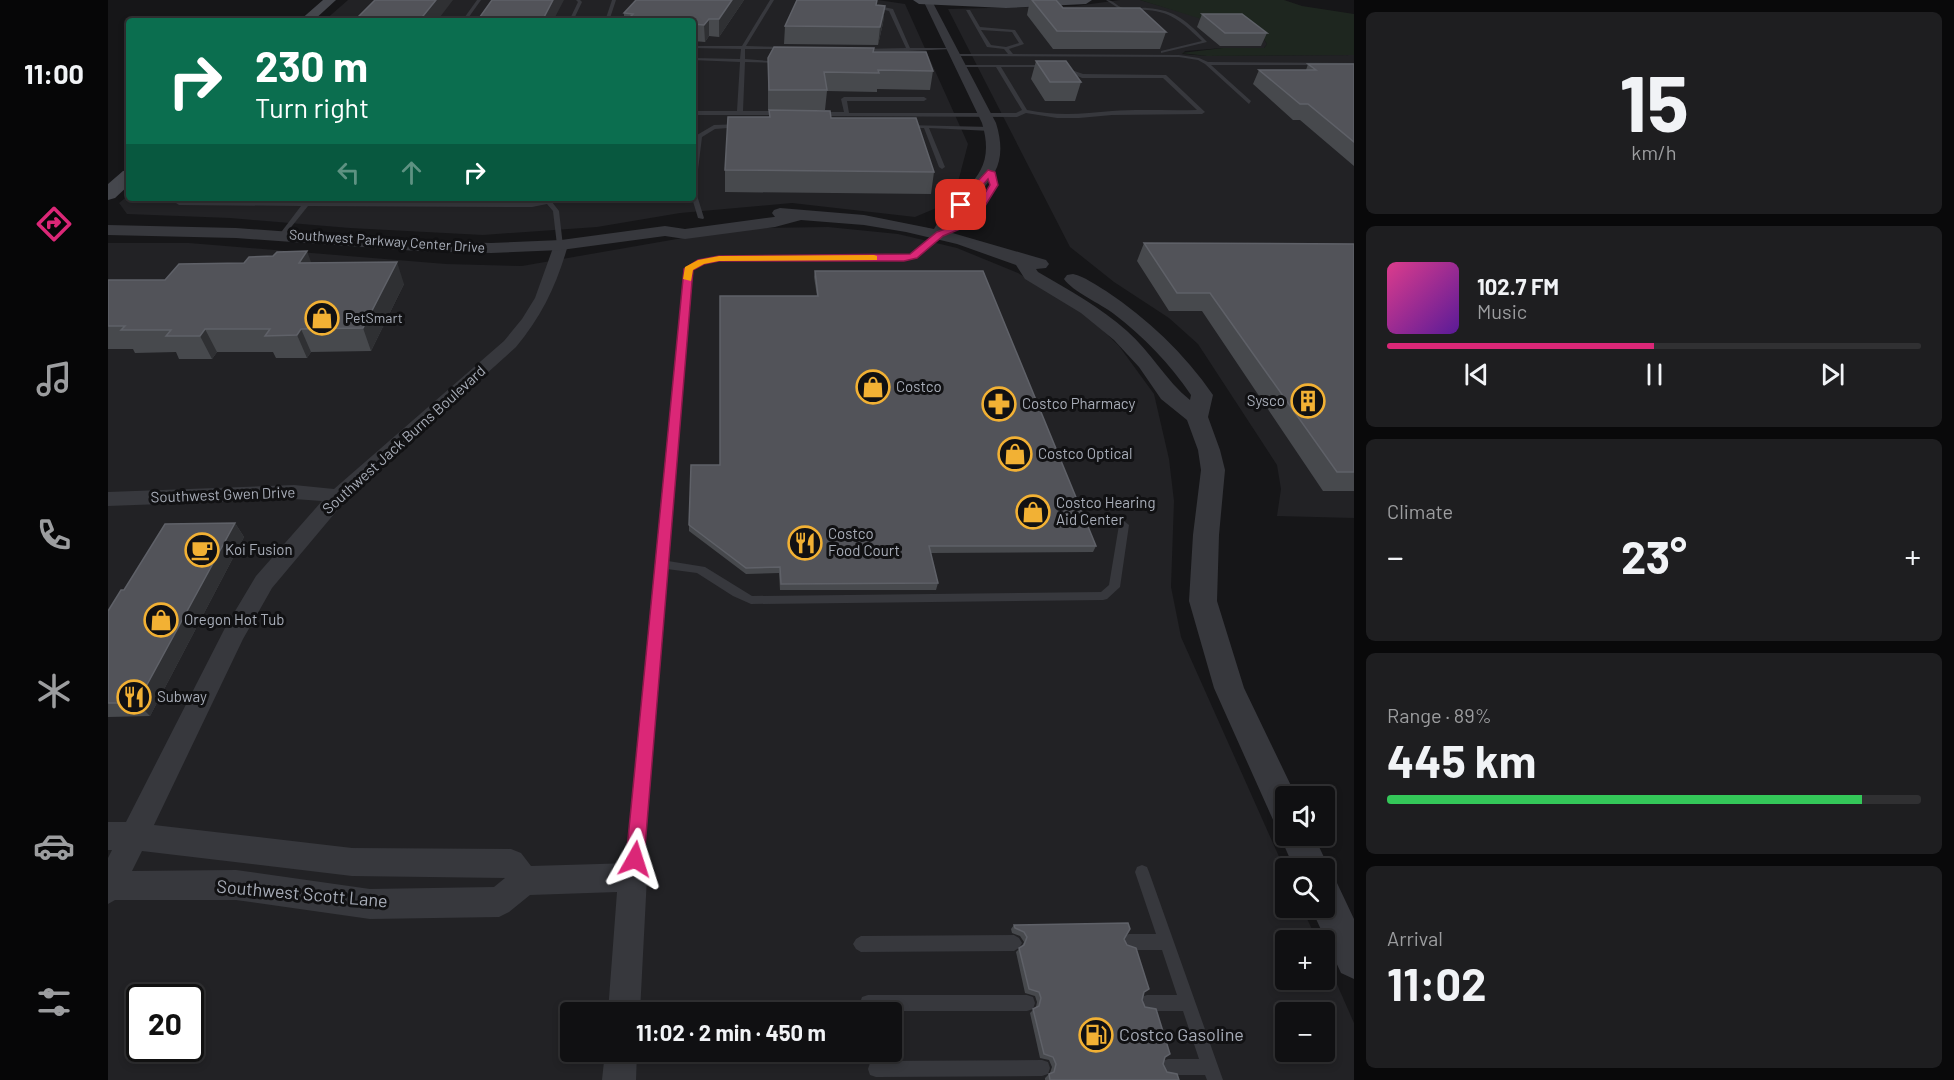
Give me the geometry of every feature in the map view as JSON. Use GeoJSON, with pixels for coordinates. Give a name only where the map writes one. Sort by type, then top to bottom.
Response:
{"type":"FeatureCollection","features":[{"type":"Feature","properties":{"kind":"main road"},"geometry":{"type":"LineString","coordinates":[[308,18],[330,0]]}},
{"type":"Feature","properties":{"kind":"main road"},"geometry":{"type":"LineString","coordinates":[[918,0],[1014,4],[1086,0]]}},
{"type":"Feature","properties":{"kind":"main road"},"geometry":{"type":"LineString","coordinates":[[108,194],[126,178]]}},
{"type":"Feature","properties":{"kind":"street"},"geometry":{"type":"LineString","coordinates":[[927,1],[991,129],[995,155],[991,172],[994,185],[982,205]]}},
{"type":"Feature","properties":{"kind":"street"},"geometry":{"type":"LineString","coordinates":[[940,234],[945,220],[991,172]]}},
{"type":"Feature","properties":{"kind":"street","name":"Southwest Parkway Center Drive"},"geometry":{"type":"LineString","coordinates":[[665,231],[677,221],[772,211],[796,216],[864,220],[940,234],[980,245],[1023,261],[1046,266],[1106,300],[1150,334],[1177,361],[1202,395],[1197,417]]}},
{"type":"Feature","properties":{"kind":"street","name":"Southwest Parkway Center Drive"},"geometry":{"type":"LineString","coordinates":[[108,230],[282,235],[435,247],[491,248],[561,245],[665,231],[685,234],[775,222],[796,216]]}},
{"type":"Feature","properties":{"kind":"street"},"geometry":{"type":"LineString","coordinates":[[940,234],[964,224]]}},
{"type":"Feature","properties":{"kind":"street","name":"Southwest Jack Burns Boulevard"},"geometry":{"type":"LineString","coordinates":[[108,887],[121,836],[264,582],[338,496],[510,344],[529,324],[550,284],[561,245]]}},
{"type":"Feature","properties":{"kind":"street","name":"Southwest Parkway Center Drive"},"geometry":{"type":"LineString","coordinates":[[1023,261],[1031,275],[1088,309],[1121,336],[1146,363],[1169,394],[1197,417],[1209,450],[1213,470],[1206,535],[1203,601],[1229,688],[1275,787]]}},
{"type":"Feature","properties":{"kind":"street","name":"Southwest Gwen Drive"},"geometry":{"type":"LineString","coordinates":[[108,499],[294,492],[338,496]]}},
{"type":"Feature","properties":{"kind":"street"},"geometry":{"type":"LineString","coordinates":[[121,836],[352,862],[511,863],[524,880],[633,877],[625,1002]]}},
{"type":"Feature","properties":{"kind":"street","name":"Southwest Scott Lane"},"geometry":{"type":"LineString","coordinates":[[108,887],[236,885],[370,904],[499,902],[524,880]]}},
{"type":"Feature","properties":{"kind":"street"},"geometry":{"type":"LineString","coordinates":[[1334,918],[1354,960]]}},
{"type":"Feature","properties":{"kind":"street"},"geometry":{"type":"LineString","coordinates":[[619,1080],[620,1062]]}},
{"type":"Feature","properties":{"kind":"lane"},"geometry":{"type":"LineString","coordinates":[[466,18],[479,0]]}},
{"type":"Feature","properties":{"kind":"lane"},"geometry":{"type":"LineString","coordinates":[[572,18],[580,2],[578,0]]}},
{"type":"Feature","properties":{"kind":"lane"},"geometry":{"type":"LineString","coordinates":[[608,18],[614,0]]}},
{"type":"Feature","properties":{"kind":"lane"},"geometry":{"type":"LineString","coordinates":[[740,113],[743,48],[772,0]]}},
{"type":"Feature","properties":{"kind":"lane"},"geometry":{"type":"LineString","coordinates":[[844,0],[891,10],[909,50]]}},
{"type":"Feature","properties":{"kind":"lane"},"geometry":{"type":"LineString","coordinates":[[1108,0],[1122,9]]}},
{"type":"Feature","properties":{"kind":"lane"},"geometry":{"type":"LineString","coordinates":[[1110,18],[1121,18],[1122,9]]}},
{"type":"Feature","properties":{"kind":"lane"},"geometry":{"type":"LineString","coordinates":[[1107,10],[1142,9],[1173,15],[1181,19],[1205,42],[1149,55]]}},
{"type":"Feature","properties":{"kind":"lane"},"geometry":{"type":"LineString","coordinates":[[968,11],[978,28],[989,46],[1006,48],[1022,44],[1013,31],[978,28]]}},
{"type":"Feature","properties":{"kind":"lane"},"geometry":{"type":"LineString","coordinates":[[696,47],[789,48]]}},
{"type":"Feature","properties":{"kind":"lane"},"geometry":{"type":"LineString","coordinates":[[1006,48],[1011,55]]}},
{"type":"Feature","properties":{"kind":"lane"},"geometry":{"type":"LineString","coordinates":[[812,114],[1017,115],[1025,111],[1046,116],[1099,116],[1112,112],[1202,112],[1164,76],[1082,76],[1059,66],[998,66],[909,50],[859,50]]}},
{"type":"Feature","properties":{"kind":"lane"},"geometry":{"type":"LineString","coordinates":[[954,57],[1149,55],[1199,59],[1207,63],[1249,102]]}},
{"type":"Feature","properties":{"kind":"lane"},"geometry":{"type":"LineString","coordinates":[[696,59],[788,62]]}},
{"type":"Feature","properties":{"kind":"lane"},"geometry":{"type":"LineString","coordinates":[[1207,63],[1354,64]]}},
{"type":"Feature","properties":{"kind":"lane"},"geometry":{"type":"LineString","coordinates":[[998,66],[1025,111]]}},
{"type":"Feature","properties":{"kind":"lane"},"geometry":{"type":"LineString","coordinates":[[847,114],[844,99],[924,99]]}},
{"type":"Feature","properties":{"kind":"lane"},"geometry":{"type":"LineString","coordinates":[[696,113],[788,113]]}},
{"type":"Feature","properties":{"kind":"lane"},"geometry":{"type":"LineString","coordinates":[[696,161],[699,136],[702,133],[723,125],[745,125]]}},
{"type":"Feature","properties":{"kind":"lane"},"geometry":{"type":"LineString","coordinates":[[904,126],[991,129]]}},
{"type":"Feature","properties":{"kind":"lane"},"geometry":{"type":"LineString","coordinates":[[926,127],[942,167]]}},
{"type":"Feature","properties":{"kind":"lane"},"geometry":{"type":"LineString","coordinates":[[179,203],[531,205],[546,201]]}},
{"type":"Feature","properties":{"kind":"lane"},"geometry":{"type":"LineString","coordinates":[[551,201],[556,210],[561,245]]}},
{"type":"Feature","properties":{"kind":"lane"},"geometry":{"type":"LineString","coordinates":[[696,201],[701,218]]}},
{"type":"Feature","properties":{"kind":"lane"},"geometry":{"type":"LineString","coordinates":[[282,235],[306,204]]}},
{"type":"Feature","properties":{"kind":"lane"},"geometry":{"type":"LineString","coordinates":[[633,877],[689,269],[701,262],[719,258],[904,258],[914,256],[940,234]]}},
{"type":"Feature","properties":{"kind":"lane"},"geometry":{"type":"LineString","coordinates":[[663,564],[700,569],[720,580],[734,594],[751,600],[1103,596],[1114,587],[1124,525]]}},
{"type":"Feature","properties":{"kind":"lane"},"geometry":{"type":"LineString","coordinates":[[1142,872],[1213,1073],[1168,1067]]}},
{"type":"Feature","properties":{"kind":"lane"},"geometry":{"type":"LineString","coordinates":[[1129,942],[1167,942]]}},
{"type":"Feature","properties":{"kind":"lane"},"geometry":{"type":"LineString","coordinates":[[861,944],[1014,943]]}},
{"type":"Feature","properties":{"kind":"lane"},"geometry":{"type":"LineString","coordinates":[[902,1003],[1027,1003]]}},
{"type":"Feature","properties":{"kind":"lane"},"geometry":{"type":"LineString","coordinates":[[1147,1003],[1188,1003]]}},
{"type":"Feature","properties":{"kind":"lane"},"geometry":{"type":"LineString","coordinates":[[876,1069],[1042,1068]]}},
{"type":"Feature","properties":{"kind":"shaded area"},"geometry":{"type":"Polygon","coordinates":[[[348,0],[878,0],[905,4],[968,144],[953,201],[915,217],[792,203],[680,213],[597,227],[483,235],[350,228],[230,218],[127,214],[119,203],[126,197],[126,201],[696,201],[696,18],[327,18],[348,0]]]}},
{"type":"Feature","properties":{"kind":"shaded area"},"geometry":{"type":"Polygon","coordinates":[[[1120,0],[1140,0],[1212,21],[1263,38],[1267,44],[1264,48],[1223,48],[1185,51],[1182,54],[1207,56],[1354,55],[1354,518],[1277,516],[1281,489],[1277,465],[1198,344],[1169,318],[1114,282],[1070,247],[948,9],[1076,6],[1120,0]]]}},
{"type":"Feature","properties":{"kind":"shaded area"},"geometry":{"type":"Polygon","coordinates":[[[1140,0],[1284,0],[1302,6],[1354,14],[1354,55],[1207,56],[1181,53],[1223,48],[1264,48],[1267,44],[1263,38],[1140,0]]]}},
{"type":"Feature","properties":{"kind":"shaded area"},"geometry":{"type":"Polygon","coordinates":[[[828,227],[898,234],[957,248],[1018,273],[1084,312],[1119,346],[1154,394],[1169,459],[1174,501],[1171,587],[1181,637],[1280,858],[1275,858],[1275,918],[1307,918],[1312,930],[1275,930],[1275,990],[1335,990],[1335,980],[1354,1023],[1354,1080],[108,1080],[108,243],[189,243],[446,264],[522,266],[717,232],[762,228],[828,227]]]}},
{"type":"Feature","properties":{"kind":"building"},"geometry":{"type":"Polygon","coordinates":[[[375,0],[436,0],[421,18],[357,18],[375,0]]]}},
{"type":"Feature","properties":{"kind":"building"},"geometry":{"type":"Polygon","coordinates":[[[492,0],[553,0],[544,18],[479,18],[492,0]]]}},
{"type":"Feature","properties":{"kind":"building"},"geometry":{"type":"Polygon","coordinates":[[[636,0],[732,0],[719,19],[709,19],[704,25],[696,24],[696,18],[629,18],[633,14],[624,13],[636,0]]]}},
{"type":"Feature","properties":{"kind":"building"},"geometry":{"type":"Polygon","coordinates":[[[797,0],[877,0],[876,5],[885,6],[880,27],[785,26],[797,0]]]}},
{"type":"Feature","properties":{"kind":"building"},"geometry":{"type":"Polygon","coordinates":[[[1032,0],[1056,0],[1063,8],[1140,8],[1166,32],[1057,31],[1032,0]]]}},
{"type":"Feature","properties":{"kind":"building"},"geometry":{"type":"Polygon","coordinates":[[[1202,14],[1242,14],[1267,33],[1225,33],[1202,14]]]}},
{"type":"Feature","properties":{"kind":"building"},"geometry":{"type":"Polygon","coordinates":[[[774,47],[874,48],[873,52],[926,52],[933,71],[824,72],[827,90],[769,90],[768,58],[774,47]]]}},
{"type":"Feature","properties":{"kind":"building"},"geometry":{"type":"Polygon","coordinates":[[[1036,61],[1066,61],[1081,82],[1050,82],[1036,61]]]}},
{"type":"Feature","properties":{"kind":"building"},"geometry":{"type":"Polygon","coordinates":[[[1308,64],[1354,64],[1354,142],[1308,104],[1300,104],[1259,70],[1316,70],[1308,64]]]}},
{"type":"Feature","properties":{"kind":"building"},"geometry":{"type":"Polygon","coordinates":[[[769,110],[830,111],[831,118],[916,118],[934,172],[725,170],[728,117],[770,117],[769,110]]]}},
{"type":"Feature","properties":{"kind":"building","name":"Sysco"},"geometry":{"type":"Polygon","coordinates":[[[1144,243],[1354,244],[1354,472],[1337,472],[1210,293],[1177,293],[1144,243]]]}},
{"type":"Feature","properties":{"kind":"building"},"geometry":{"type":"Polygon","coordinates":[[[307,251],[299,263],[397,262],[363,328],[301,329],[297,335],[265,336],[270,329],[205,329],[200,336],[166,336],[171,330],[121,330],[125,326],[108,326],[108,280],[165,280],[179,264],[244,263],[249,257],[273,256],[277,252],[307,251]]]}},
{"type":"Feature","properties":{"kind":"building","name":"Costco"},"geometry":{"type":"Polygon","coordinates":[[[815,271],[983,271],[1096,546],[929,546],[938,583],[781,584],[780,567],[746,568],[689,525],[691,465],[720,465],[720,296],[818,296],[815,271]]]}},
{"type":"Feature","properties":{"kind":"building"},"geometry":{"type":"Polygon","coordinates":[[[235,523],[137,703],[108,703],[108,611],[121,590],[124,590],[165,524],[235,523]]]}},
{"type":"Feature","properties":{"kind":"building","name":"Costco Gasoline"},"geometry":{"type":"Polygon","coordinates":[[[1128,923],[1130,929],[1124,939],[1127,945],[1136,948],[1149,989],[1144,992],[1142,1000],[1145,1007],[1156,1009],[1170,1054],[1165,1057],[1163,1064],[1167,1072],[1177,1074],[1179,1080],[1050,1080],[1049,1074],[1054,1072],[1056,1064],[1053,1057],[1044,1054],[1033,1009],[1039,1006],[1041,998],[1039,992],[1029,989],[1019,948],[1024,945],[1027,937],[1014,925],[1128,923]]]}},
{"type":"Feature","properties":{"kind":"slow traffic"},"geometry":{"type":"LineString","coordinates":[[688,279],[689,269],[701,262],[719,258],[874,258]]}},
{"type":"Feature","properties":{"kind":"place","name":"PetSmart"},"geometry":{"type":"Point","coordinates":[322,318]}},
{"type":"Feature","properties":{"kind":"place","name":"Costco"},"geometry":{"type":"Point","coordinates":[873,387]}},
{"type":"Feature","properties":{"kind":"place","name":"Sysco"},"geometry":{"type":"Point","coordinates":[1308,401]}},
{"type":"Feature","properties":{"kind":"place","name":"Costco Pharmacy"},"geometry":{"type":"Point","coordinates":[999,404]}},
{"type":"Feature","properties":{"kind":"place","name":"Costco Optical"},"geometry":{"type":"Point","coordinates":[1015,454]}},
{"type":"Feature","properties":{"kind":"place","name":"Costco Hearing Aid Center"},"geometry":{"type":"Point","coordinates":[1033,512]}},
{"type":"Feature","properties":{"kind":"place","name":"Costco Food Court"},"geometry":{"type":"Point","coordinates":[805,543]}},
{"type":"Feature","properties":{"kind":"place","name":"Koi Fusion"},"geometry":{"type":"Point","coordinates":[202,550]}},
{"type":"Feature","properties":{"kind":"place","name":"Oregon Hot Tub"},"geometry":{"type":"Point","coordinates":[161,620]}},
{"type":"Feature","properties":{"kind":"place","name":"Subway"},"geometry":{"type":"Point","coordinates":[134,697]}},
{"type":"Feature","properties":{"kind":"place","name":"Costco Gasoline"},"geometry":{"type":"Point","coordinates":[1096,1035]}},
{"type":"Feature","properties":{"kind":"route"},"geometry":{"type":"LineString","coordinates":[[635,859],[689,269],[701,262],[719,258],[904,258],[914,256],[940,234],[964,224],[977,212],[994,185],[991,172],[979,182],[961,205]]}}]}
